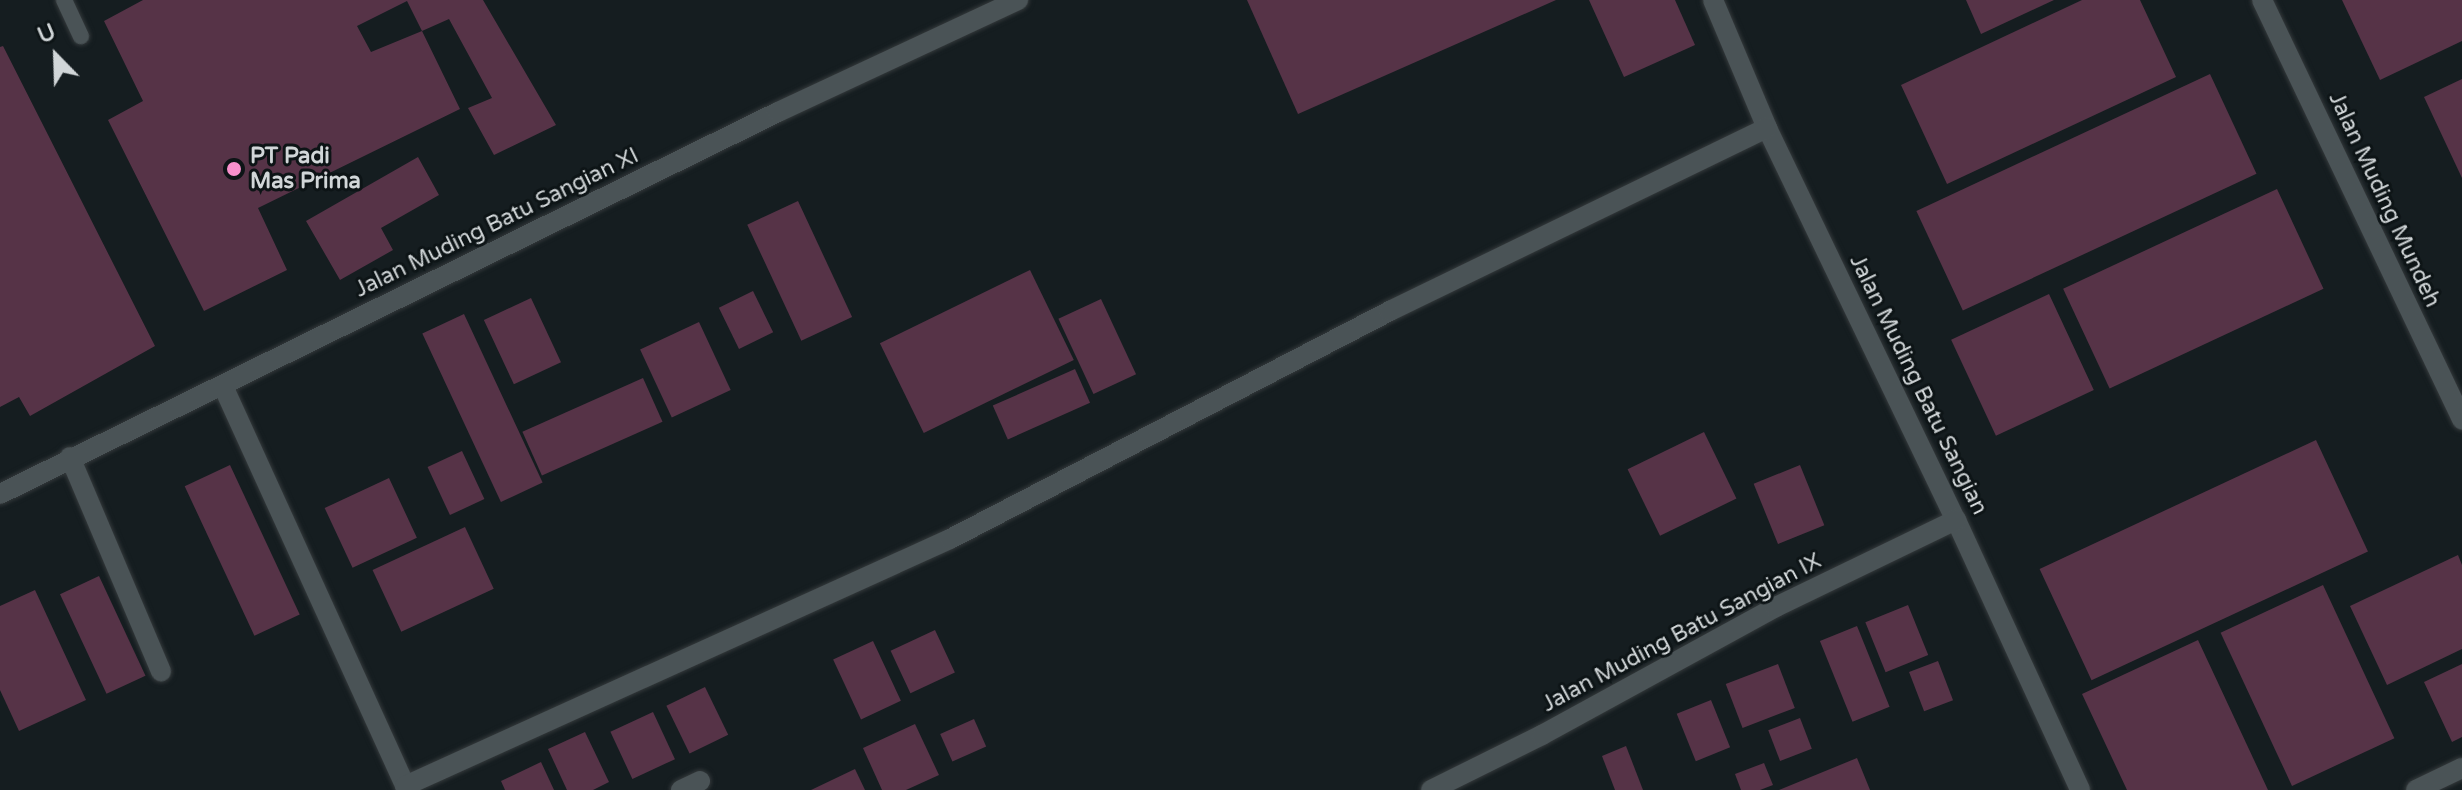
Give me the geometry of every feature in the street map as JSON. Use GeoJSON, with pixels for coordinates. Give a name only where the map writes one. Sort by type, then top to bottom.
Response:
{"type":"FeatureCollection","features":[{"type":"Feature","properties":{"kind":"street","name":"Jalan Muding Batu Sangian XI"},"geometry":{"type":"LineString","coordinates":[[0,494],[764,119],[1018,0]]}},
{"type":"Feature","properties":{"kind":"street","name":"Jalan Muding Batu Sangian"},"geometry":{"type":"LineString","coordinates":[[1713,0],[1767,128],[1956,520],[2080,790]]}},
{"type":"Feature","properties":{"kind":"street","name":"Jalan Muding Mundeh"},"geometry":{"type":"LineString","coordinates":[[2262,0],[2462,420]]}},
{"type":"Feature","properties":{"kind":"street"},"geometry":{"type":"LineString","coordinates":[[223,386],[406,788],[950,539],[1390,311],[1767,128]]}},
{"type":"Feature","properties":{"kind":"street"},"geometry":{"type":"LineString","coordinates":[[70,457],[161,671]]}},
{"type":"Feature","properties":{"kind":"street","name":"Jalan Muding Batu Sangian IX"},"geometry":{"type":"LineString","coordinates":[[1431,790],[1555,728],[1776,607],[1956,520]]}},
{"type":"Feature","properties":{"kind":"street"},"geometry":{"type":"LineString","coordinates":[[2416,790],[2462,768]]}},
{"type":"Feature","properties":{"kind":"lane"},"geometry":{"type":"LineString","coordinates":[[64,0],[81,36]]}},
{"type":"Feature","properties":{"kind":"building","name":"PT Padi Mas Prima"},"geometry":{"type":"Polygon","coordinates":[[[143,0],[483,0],[556,125],[494,155],[468,108],[492,98],[449,19],[422,31],[460,109],[258,208],[287,270],[204,311],[108,120],[143,101],[104,21],[143,0]],[[407,1],[357,26],[371,52],[422,31],[407,1]]]}},
{"type":"Feature","properties":{"kind":"building"},"geometry":{"type":"Polygon","coordinates":[[[1247,0],[1556,0],[1298,114],[1247,0]]]}},
{"type":"Feature","properties":{"kind":"building"},"geometry":{"type":"Polygon","coordinates":[[[1589,0],[1675,0],[1695,45],[1624,77],[1589,0]]]}},
{"type":"Feature","properties":{"kind":"building"},"geometry":{"type":"Polygon","coordinates":[[[1966,0],[2054,0],[1981,34],[1966,0]]]}},
{"type":"Feature","properties":{"kind":"building"},"geometry":{"type":"Polygon","coordinates":[[[2082,0],[2140,0],[2176,77],[1947,184],[1901,85],[2082,0]]]}},
{"type":"Feature","properties":{"kind":"building"},"geometry":{"type":"Polygon","coordinates":[[[2342,0],[2462,0],[2462,41],[2380,80],[2342,0]]]}},
{"type":"Feature","properties":{"kind":"building"},"geometry":{"type":"Polygon","coordinates":[[[3,46],[155,346],[30,416],[19,397],[0,407],[0,47],[3,46]]]}},
{"type":"Feature","properties":{"kind":"building"},"geometry":{"type":"Polygon","coordinates":[[[2210,74],[2256,174],[1963,311],[1916,211],[2210,74]]]}},
{"type":"Feature","properties":{"kind":"building"},"geometry":{"type":"Polygon","coordinates":[[[2462,79],[2462,178],[2424,97],[2462,79]]]}},
{"type":"Feature","properties":{"kind":"building"},"geometry":{"type":"Polygon","coordinates":[[[418,157],[439,195],[381,228],[393,250],[340,280],[306,221],[418,157]]]}},
{"type":"Feature","properties":{"kind":"building"},"geometry":{"type":"Polygon","coordinates":[[[2277,189],[2323,289],[2110,388],[2063,289],[2277,189]]]}},
{"type":"Feature","properties":{"kind":"building"},"geometry":{"type":"Polygon","coordinates":[[[798,201],[852,317],[801,341],[747,225],[798,201]]]}},
{"type":"Feature","properties":{"kind":"building"},"geometry":{"type":"Polygon","coordinates":[[[1030,270],[1074,360],[924,433],[880,343],[1030,270]]]}},
{"type":"Feature","properties":{"kind":"building"},"geometry":{"type":"Polygon","coordinates":[[[753,291],[773,332],[739,349],[719,308],[753,291]]]}},
{"type":"Feature","properties":{"kind":"building"},"geometry":{"type":"Polygon","coordinates":[[[2049,294],[2094,390],[1996,436],[1951,340],[2049,294]]]}},
{"type":"Feature","properties":{"kind":"building"},"geometry":{"type":"Polygon","coordinates":[[[531,298],[561,362],[514,384],[484,320],[531,298]]]}},
{"type":"Feature","properties":{"kind":"building"},"geometry":{"type":"Polygon","coordinates":[[[1101,299],[1136,374],[1093,394],[1058,319],[1101,299]]]}},
{"type":"Feature","properties":{"kind":"building"},"geometry":{"type":"Polygon","coordinates":[[[464,314],[543,483],[501,502],[422,333],[464,314]]]}},
{"type":"Feature","properties":{"kind":"building"},"geometry":{"type":"Polygon","coordinates":[[[699,322],[731,390],[672,417],[640,349],[699,322]]]}},
{"type":"Feature","properties":{"kind":"building"},"geometry":{"type":"Polygon","coordinates":[[[1075,369],[1090,403],[1008,439],[993,406],[1075,369]]]}},
{"type":"Feature","properties":{"kind":"building"},"geometry":{"type":"Polygon","coordinates":[[[643,378],[663,422],[542,476],[522,432],[643,378]]]}},
{"type":"Feature","properties":{"kind":"building"},"geometry":{"type":"Polygon","coordinates":[[[1704,432],[1736,499],[1660,536],[1628,469],[1704,432]]]}},
{"type":"Feature","properties":{"kind":"building"},"geometry":{"type":"Polygon","coordinates":[[[2316,440],[2368,551],[2092,680],[2040,569],[2316,440]]]}},
{"type":"Feature","properties":{"kind":"building"},"geometry":{"type":"Polygon","coordinates":[[[462,451],[484,499],[450,515],[428,467],[462,451]]]}},
{"type":"Feature","properties":{"kind":"building"},"geometry":{"type":"Polygon","coordinates":[[[230,465],[300,615],[254,636],[185,486],[230,465]]]}},
{"type":"Feature","properties":{"kind":"building"},"geometry":{"type":"Polygon","coordinates":[[[1800,465],[1824,525],[1778,544],[1754,484],[1800,465]]]}},
{"type":"Feature","properties":{"kind":"building"},"geometry":{"type":"Polygon","coordinates":[[[389,478],[417,538],[353,568],[325,508],[389,478]]]}},
{"type":"Feature","properties":{"kind":"building"},"geometry":{"type":"Polygon","coordinates":[[[465,527],[494,589],[401,632],[373,570],[465,527]]]}},
{"type":"Feature","properties":{"kind":"building"},"geometry":{"type":"Polygon","coordinates":[[[2458,555],[2462,565],[2462,649],[2387,685],[2350,606],[2458,555]]]}},
{"type":"Feature","properties":{"kind":"building"},"geometry":{"type":"Polygon","coordinates":[[[99,576],[145,676],[107,694],[60,594],[99,576]]]}},
{"type":"Feature","properties":{"kind":"building"},"geometry":{"type":"Polygon","coordinates":[[[2323,585],[2394,738],[2292,786],[2221,633],[2323,585]]]}},
{"type":"Feature","properties":{"kind":"building"},"geometry":{"type":"Polygon","coordinates":[[[35,590],[86,700],[19,731],[0,690],[0,606],[35,590]]]}},
{"type":"Feature","properties":{"kind":"building"},"geometry":{"type":"Polygon","coordinates":[[[1908,605],[1928,655],[1886,672],[1865,622],[1908,605]]]}},
{"type":"Feature","properties":{"kind":"building"},"geometry":{"type":"Polygon","coordinates":[[[1857,626],[1890,707],[1853,722],[1820,641],[1857,626]]]}},
{"type":"Feature","properties":{"kind":"building"},"geometry":{"type":"Polygon","coordinates":[[[935,630],[955,673],[910,693],[891,651],[935,630]]]}},
{"type":"Feature","properties":{"kind":"building"},"geometry":{"type":"Polygon","coordinates":[[[2198,640],[2268,790],[2127,790],[2082,694],[2198,640]]]}},
{"type":"Feature","properties":{"kind":"building"},"geometry":{"type":"Polygon","coordinates":[[[873,641],[901,701],[861,719],[833,660],[873,641]]]}},
{"type":"Feature","properties":{"kind":"building"},"geometry":{"type":"Polygon","coordinates":[[[1938,661],[1953,700],[1924,711],[1909,672],[1938,661]]]}},
{"type":"Feature","properties":{"kind":"building"},"geometry":{"type":"Polygon","coordinates":[[[1778,664],[1795,708],[1743,728],[1726,684],[1778,664]]]}},
{"type":"Feature","properties":{"kind":"building"},"geometry":{"type":"Polygon","coordinates":[[[2462,664],[2462,737],[2452,742],[2424,682],[2462,664]]]}},
{"type":"Feature","properties":{"kind":"building"},"geometry":{"type":"Polygon","coordinates":[[[705,687],[728,735],[690,753],[666,706],[705,687]]]}},
{"type":"Feature","properties":{"kind":"building"},"geometry":{"type":"Polygon","coordinates":[[[1711,700],[1730,747],[1696,761],[1677,714],[1711,700]]]}},
{"type":"Feature","properties":{"kind":"building"},"geometry":{"type":"Polygon","coordinates":[[[653,712],[675,759],[632,779],[610,732],[653,712]]]}},
{"type":"Feature","properties":{"kind":"building"},"geometry":{"type":"Polygon","coordinates":[[[1800,718],[1812,749],[1780,761],[1768,730],[1800,718]]]}},
{"type":"Feature","properties":{"kind":"building"},"geometry":{"type":"Polygon","coordinates":[[[974,719],[986,746],[952,761],[940,734],[974,719]]]}},
{"type":"Feature","properties":{"kind":"building"},"geometry":{"type":"Polygon","coordinates":[[[915,724],[939,775],[906,790],[882,790],[863,748],[915,724]]]}},
{"type":"Feature","properties":{"kind":"building"},"geometry":{"type":"Polygon","coordinates":[[[585,732],[609,782],[593,790],[567,790],[548,749],[585,732]]]}},
{"type":"Feature","properties":{"kind":"building"},"geometry":{"type":"Polygon","coordinates":[[[1626,746],[1643,790],[1615,790],[1602,756],[1626,746]]]}},
{"type":"Feature","properties":{"kind":"building"},"geometry":{"type":"Polygon","coordinates":[[[1857,758],[1870,790],[1779,790],[1857,758]]]}},
{"type":"Feature","properties":{"kind":"building"},"geometry":{"type":"Polygon","coordinates":[[[541,762],[554,790],[505,790],[501,781],[541,762]]]}},
{"type":"Feature","properties":{"kind":"building"},"geometry":{"type":"Polygon","coordinates":[[[1764,763],[1773,785],[1760,790],[1741,790],[1735,774],[1764,763]]]}},
{"type":"Feature","properties":{"kind":"building"},"geometry":{"type":"Polygon","coordinates":[[[855,769],[865,790],[811,790],[855,769]]]}},
{"type":"Feature","properties":{"kind":"place","name":"PT Padi Mas Prima"},"geometry":{"type":"Point","coordinates":[234,169]}}]}
